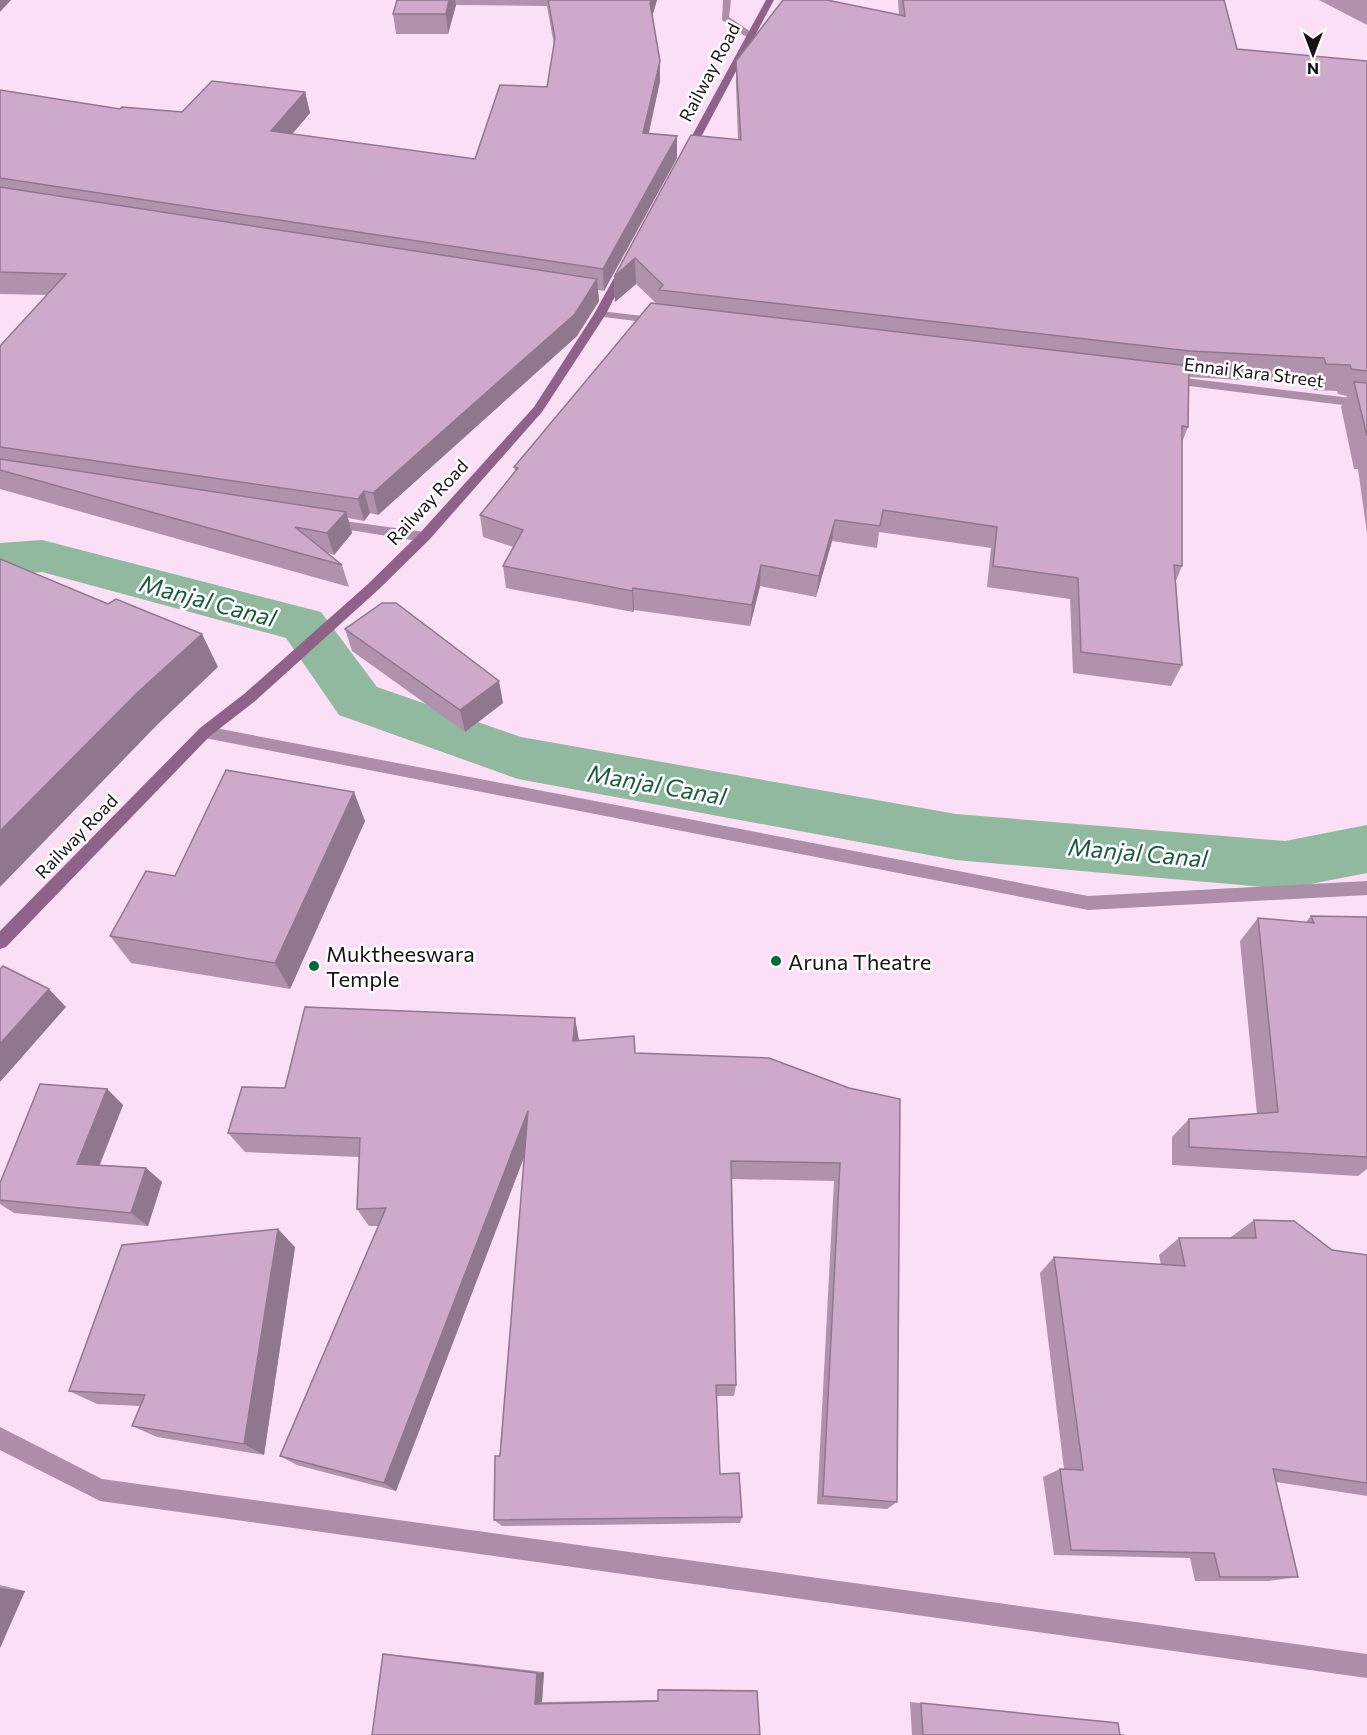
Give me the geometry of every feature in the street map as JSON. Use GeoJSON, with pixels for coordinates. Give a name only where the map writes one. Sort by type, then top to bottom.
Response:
{"type":"FeatureCollection","features":[{"type":"Feature","properties":{"kind":"main road","name":"Railway Road"},"geometry":{"type":"LineString","coordinates":[[683,161],[770,0]]}},
{"type":"Feature","properties":{"kind":"main road","name":"Railway Road"},"geometry":{"type":"LineString","coordinates":[[0,942],[205,732],[249,698],[373,587],[424,537],[538,409],[600,314],[603,296],[632,255]]}},
{"type":"Feature","properties":{"kind":"street"},"geometry":{"type":"LineString","coordinates":[[727,0],[725,18],[751,36]]}},
{"type":"Feature","properties":{"kind":"street"},"geometry":{"type":"LineString","coordinates":[[600,314],[671,322]]}},
{"type":"Feature","properties":{"kind":"street","name":"Ennai Kara Street"},"geometry":{"type":"LineString","coordinates":[[1155,379],[1367,404]]}},
{"type":"Feature","properties":{"kind":"street"},"geometry":{"type":"LineString","coordinates":[[318,521],[424,537]]}},
{"type":"Feature","properties":{"kind":"street"},"geometry":{"type":"LineString","coordinates":[[205,732],[1088,903],[1367,888]]}},
{"type":"Feature","properties":{"kind":"street"},"geometry":{"type":"LineString","coordinates":[[0,1438],[100,1490],[1367,1665]]}},
{"type":"Feature","properties":{"kind":"building"},"geometry":{"type":"Polygon","coordinates":[[[397,0],[449,0],[446,14],[393,14],[397,0]]]}},
{"type":"Feature","properties":{"kind":"building"},"geometry":{"type":"Polygon","coordinates":[[[548,0],[651,0],[660,61],[643,133],[677,136],[603,269],[0,178],[0,90],[120,109],[122,107],[182,112],[212,81],[305,92],[271,131],[475,159],[500,85],[547,87],[555,38],[548,0]]]}},
{"type":"Feature","properties":{"kind":"building"},"geometry":{"type":"Polygon","coordinates":[[[783,0],[827,0],[905,16],[903,0],[1224,0],[1237,49],[1367,61],[1367,371],[1351,369],[1350,365],[1326,364],[1324,358],[1190,351],[659,290],[663,285],[635,258],[614,277],[691,135],[741,140],[736,61],[783,0]]]}},
{"type":"Feature","properties":{"kind":"building"},"geometry":{"type":"Polygon","coordinates":[[[0,187],[597,279],[575,314],[373,493],[364,491],[358,499],[0,447],[0,346],[66,274],[0,272],[0,187]]]}},
{"type":"Feature","properties":{"kind":"building"},"geometry":{"type":"Polygon","coordinates":[[[651,303],[1189,366],[1188,427],[1182,426],[1182,566],[1174,565],[1182,665],[1081,652],[1078,578],[993,566],[997,527],[883,510],[880,526],[835,520],[819,576],[761,565],[752,605],[633,588],[632,591],[503,566],[523,530],[480,515],[518,468],[514,467],[651,303]]]}},
{"type":"Feature","properties":{"kind":"building"},"geometry":{"type":"Polygon","coordinates":[[[1354,382],[1367,383],[1367,436],[1354,382]]]}},
{"type":"Feature","properties":{"kind":"building"},"geometry":{"type":"Polygon","coordinates":[[[0,459],[346,512],[327,533],[295,527],[342,565],[0,470],[0,459]]]}},
{"type":"Feature","properties":{"kind":"building"},"geometry":{"type":"Polygon","coordinates":[[[0,559],[108,604],[116,599],[202,634],[138,692],[0,831],[0,559]]]}},
{"type":"Feature","properties":{"kind":"building"},"geometry":{"type":"Polygon","coordinates":[[[382,603],[396,603],[499,681],[460,710],[345,629],[382,603]]]}},
{"type":"Feature","properties":{"kind":"building"},"geometry":{"type":"Polygon","coordinates":[[[226,770],[354,792],[275,963],[110,936],[146,871],[175,876],[226,770]]]}},
{"type":"Feature","properties":{"kind":"building"},"geometry":{"type":"Polygon","coordinates":[[[1311,916],[1367,917],[1367,1157],[1189,1147],[1189,1119],[1278,1112],[1258,918],[1314,923],[1311,916]]]}},
{"type":"Feature","properties":{"kind":"building"},"geometry":{"type":"Polygon","coordinates":[[[3,966],[49,989],[0,1044],[0,969],[3,966]]]}},
{"type":"Feature","properties":{"kind":"building"},"geometry":{"type":"Polygon","coordinates":[[[305,1007],[575,1018],[573,1041],[634,1036],[635,1053],[769,1058],[849,1088],[900,1099],[897,1502],[823,1496],[840,1163],[731,1161],[736,1385],[716,1385],[720,1474],[739,1473],[742,1517],[494,1520],[495,1456],[500,1456],[528,1111],[384,1483],[280,1456],[386,1208],[357,1209],[360,1138],[228,1133],[242,1087],[285,1088],[305,1007]]]}},
{"type":"Feature","properties":{"kind":"building"},"geometry":{"type":"Polygon","coordinates":[[[40,1084],[107,1089],[77,1164],[146,1168],[131,1213],[0,1200],[0,1183],[40,1084]]]}},
{"type":"Feature","properties":{"kind":"building"},"geometry":{"type":"Polygon","coordinates":[[[1254,1220],[1294,1221],[1332,1250],[1367,1255],[1367,1483],[1273,1469],[1298,1577],[1220,1577],[1214,1553],[1071,1550],[1060,1469],[1083,1470],[1054,1257],[1185,1266],[1179,1238],[1256,1238],[1254,1220]]]}},
{"type":"Feature","properties":{"kind":"building"},"geometry":{"type":"Polygon","coordinates":[[[278,1229],[244,1444],[132,1426],[145,1395],[69,1391],[122,1245],[278,1229]]]}},
{"type":"Feature","properties":{"kind":"building"},"geometry":{"type":"Polygon","coordinates":[[[383,1654],[537,1673],[535,1704],[658,1701],[658,1690],[757,1691],[760,1735],[372,1735],[383,1654]]]}},
{"type":"Feature","properties":{"kind":"building"},"geometry":{"type":"Polygon","coordinates":[[[921,1703],[1118,1723],[1120,1735],[923,1735],[921,1703]]]}},
{"type":"Feature","properties":{"kind":"waterway","name":"Manjal Canal"},"geometry":{"type":"LineString","coordinates":[[0,559],[42,556],[303,625],[358,701],[518,758],[956,837],[1285,865],[1367,849]]}},
{"type":"Feature","properties":{"kind":"place","name":"Aruna Theatre"},"geometry":{"type":"Point","coordinates":[776,961]}},
{"type":"Feature","properties":{"kind":"place","name":"Muktheeswara Temple"},"geometry":{"type":"Point","coordinates":[314,966]}}]}
